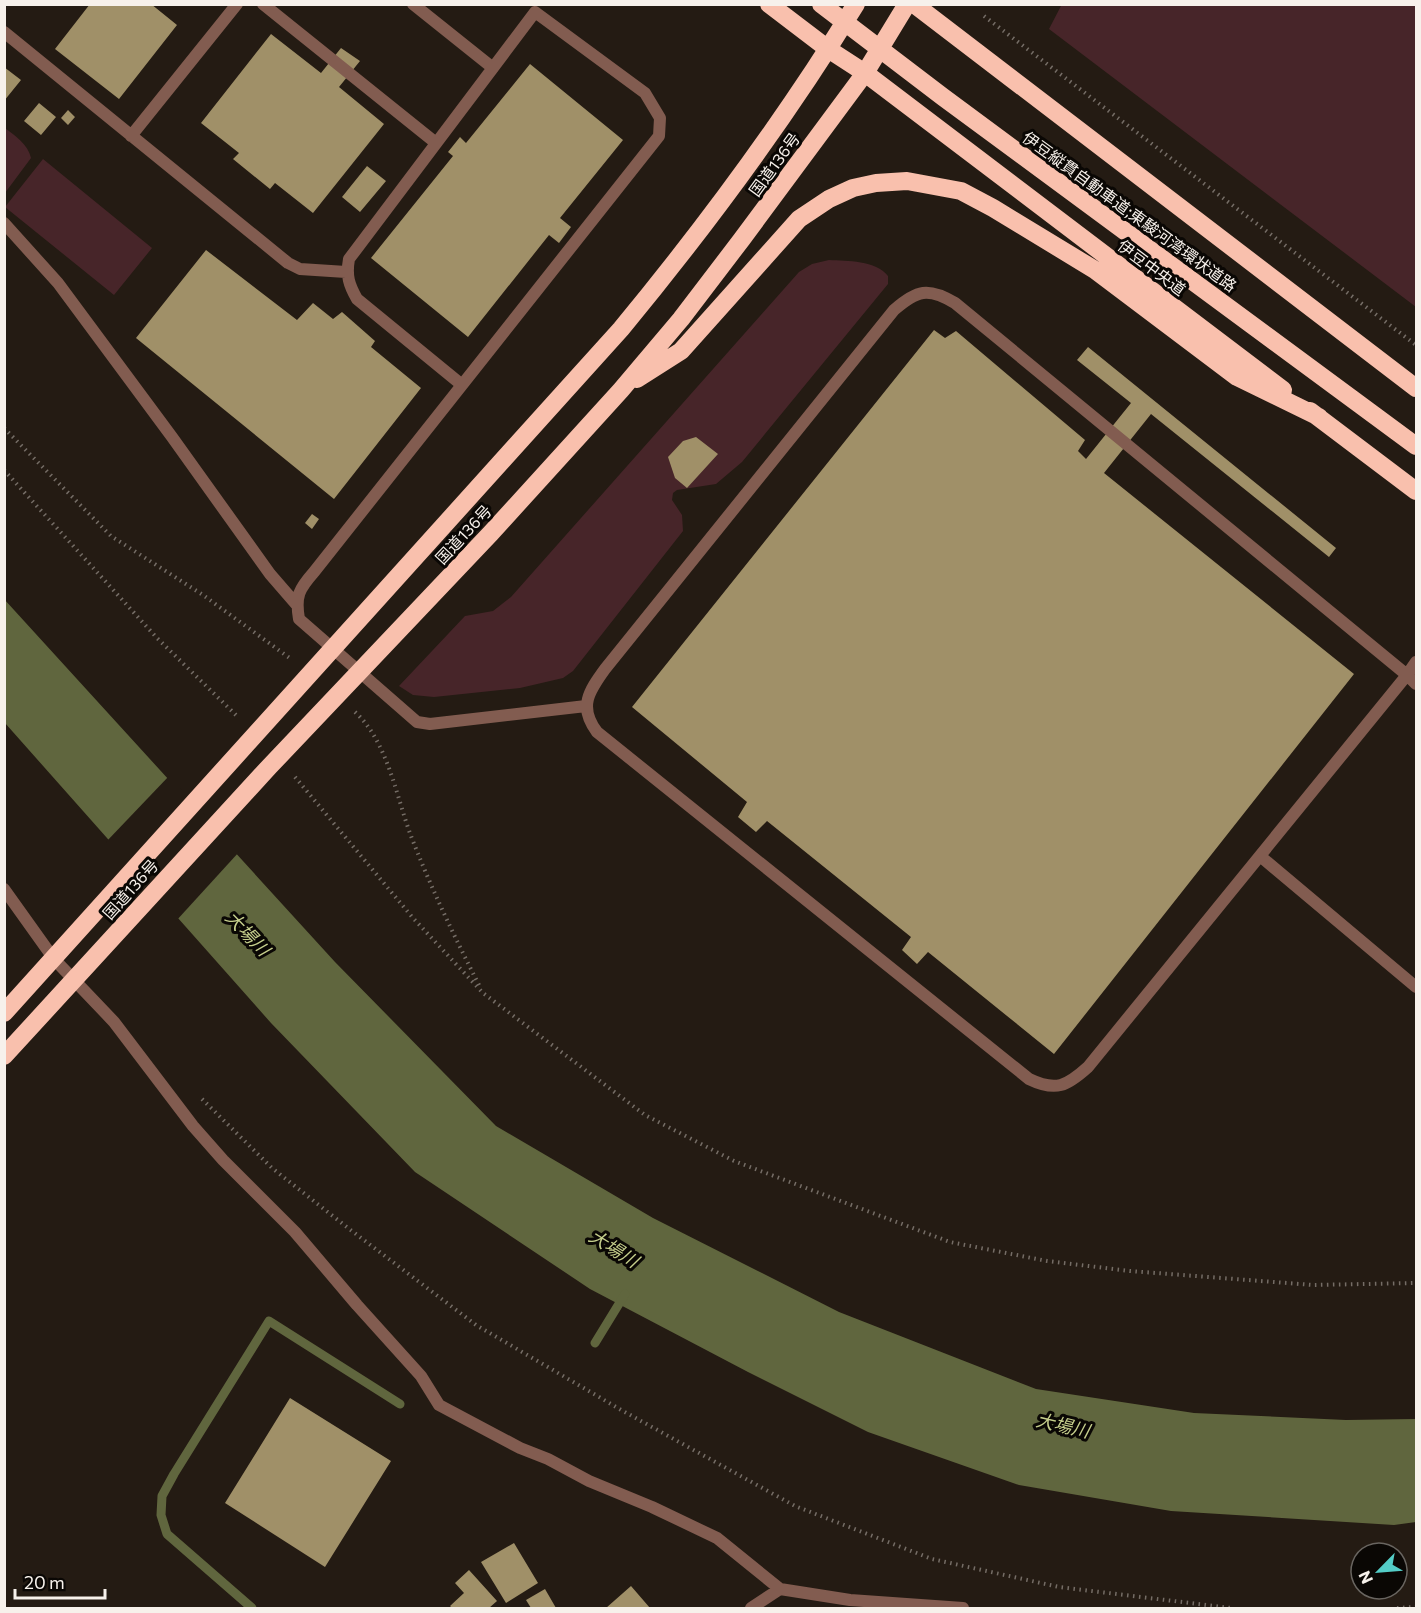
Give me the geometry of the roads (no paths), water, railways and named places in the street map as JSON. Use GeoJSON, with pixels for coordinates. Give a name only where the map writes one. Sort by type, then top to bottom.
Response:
{"type":"FeatureCollection","features":[{"type":"Feature","properties":{"kind":"highway","name":"伊豆中央道"},"geometry":{"type":"LineString","coordinates":[[769,4],[828,49],[865,73],[1416,491]]}},
{"type":"Feature","properties":{"kind":"highway","name":"伊豆縦貫自動車道;東駿河湾環状道路"},"geometry":{"type":"LineString","coordinates":[[821,4],[943,98],[1416,446]]}},
{"type":"Feature","properties":{"kind":"highway","name":"国道136号"},"geometry":{"type":"LineString","coordinates":[[4,1013],[463,507],[621,329],[676,263],[789,108],[856,4]]}},
{"type":"Feature","properties":{"kind":"highway","name":"国道136号"},"geometry":{"type":"LineString","coordinates":[[4,1056],[269,767],[491,533],[621,390],[681,319],[729,257],[865,73],[907,4]]}},
{"type":"Feature","properties":{"kind":"highway"},"geometry":{"type":"LineString","coordinates":[[914,4],[1416,388]]}},
{"type":"Feature","properties":{"kind":"highway"},"geometry":{"type":"LineString","coordinates":[[621,390],[681,351],[799,219],[829,199],[853,188],[876,183],[907,181],[961,191],[993,208],[1095,270],[1238,377],[1319,417]]}},
{"type":"Feature","properties":{"kind":"lane"},"geometry":{"type":"LineString","coordinates":[[131,136],[237,4]]}},
{"type":"Feature","properties":{"kind":"lane"},"geometry":{"type":"LineString","coordinates":[[263,4],[436,143]]}},
{"type":"Feature","properties":{"kind":"lane"},"geometry":{"type":"LineString","coordinates":[[413,4],[493,68]]}},
{"type":"Feature","properties":{"kind":"lane"},"geometry":{"type":"LineString","coordinates":[[462,385],[357,299],[349,285],[346,272],[349,259],[535,12],[645,93],[660,118],[659,136],[462,385],[301,586],[296,604],[299,619],[417,722],[430,724],[586,706]]}},
{"type":"Feature","properties":{"kind":"lane"},"geometry":{"type":"LineString","coordinates":[[4,32],[288,263],[300,269],[346,272]]}},
{"type":"Feature","properties":{"kind":"lane"},"geometry":{"type":"LineString","coordinates":[[4,223],[58,283],[270,574],[296,604]]}},
{"type":"Feature","properties":{"kind":"lane"},"geometry":{"type":"LineString","coordinates":[[1412,680],[955,303],[941,295],[925,292],[909,297],[894,310],[600,676],[591,689],[586,706],[590,722],[597,732],[1008,1063],[1029,1079],[1043,1086],[1058,1087],[1075,1079],[1088,1067],[1260,856],[1412,680],[1416,663]]}},
{"type":"Feature","properties":{"kind":"lane"},"geometry":{"type":"LineString","coordinates":[[1260,856],[1416,987]]}},
{"type":"Feature","properties":{"kind":"lane"},"geometry":{"type":"LineString","coordinates":[[4,889],[54,959],[114,1022],[193,1126],[223,1160],[296,1232],[421,1376],[439,1406],[589,1481],[652,1507],[717,1538],[780,1589],[850,1600],[963,1608]]}},
{"type":"Feature","properties":{"kind":"lane"},"geometry":{"type":"LineString","coordinates":[[751,1608],[780,1589]]}},
{"type":"Feature","properties":{"kind":"water","name":"大場川"},"geometry":{"type":"Polygon","coordinates":[[[4,599],[335,962],[496,1126],[653,1218],[839,1312],[1036,1389],[1194,1413],[1346,1420],[1416,1419],[1416,1522],[1394,1525],[1171,1511],[1019,1485],[868,1432],[590,1289],[415,1172],[271,1023],[5,723],[4,599]]]}},
{"type":"Feature","properties":{"kind":"waterway"},"geometry":{"type":"LineString","coordinates":[[595,1343],[625,1294]]}},
{"type":"Feature","properties":{"kind":"waterway"},"geometry":{"type":"LineString","coordinates":[[252,1608],[167,1534],[161,1515],[162,1496],[269,1321],[400,1404]]}}]}
